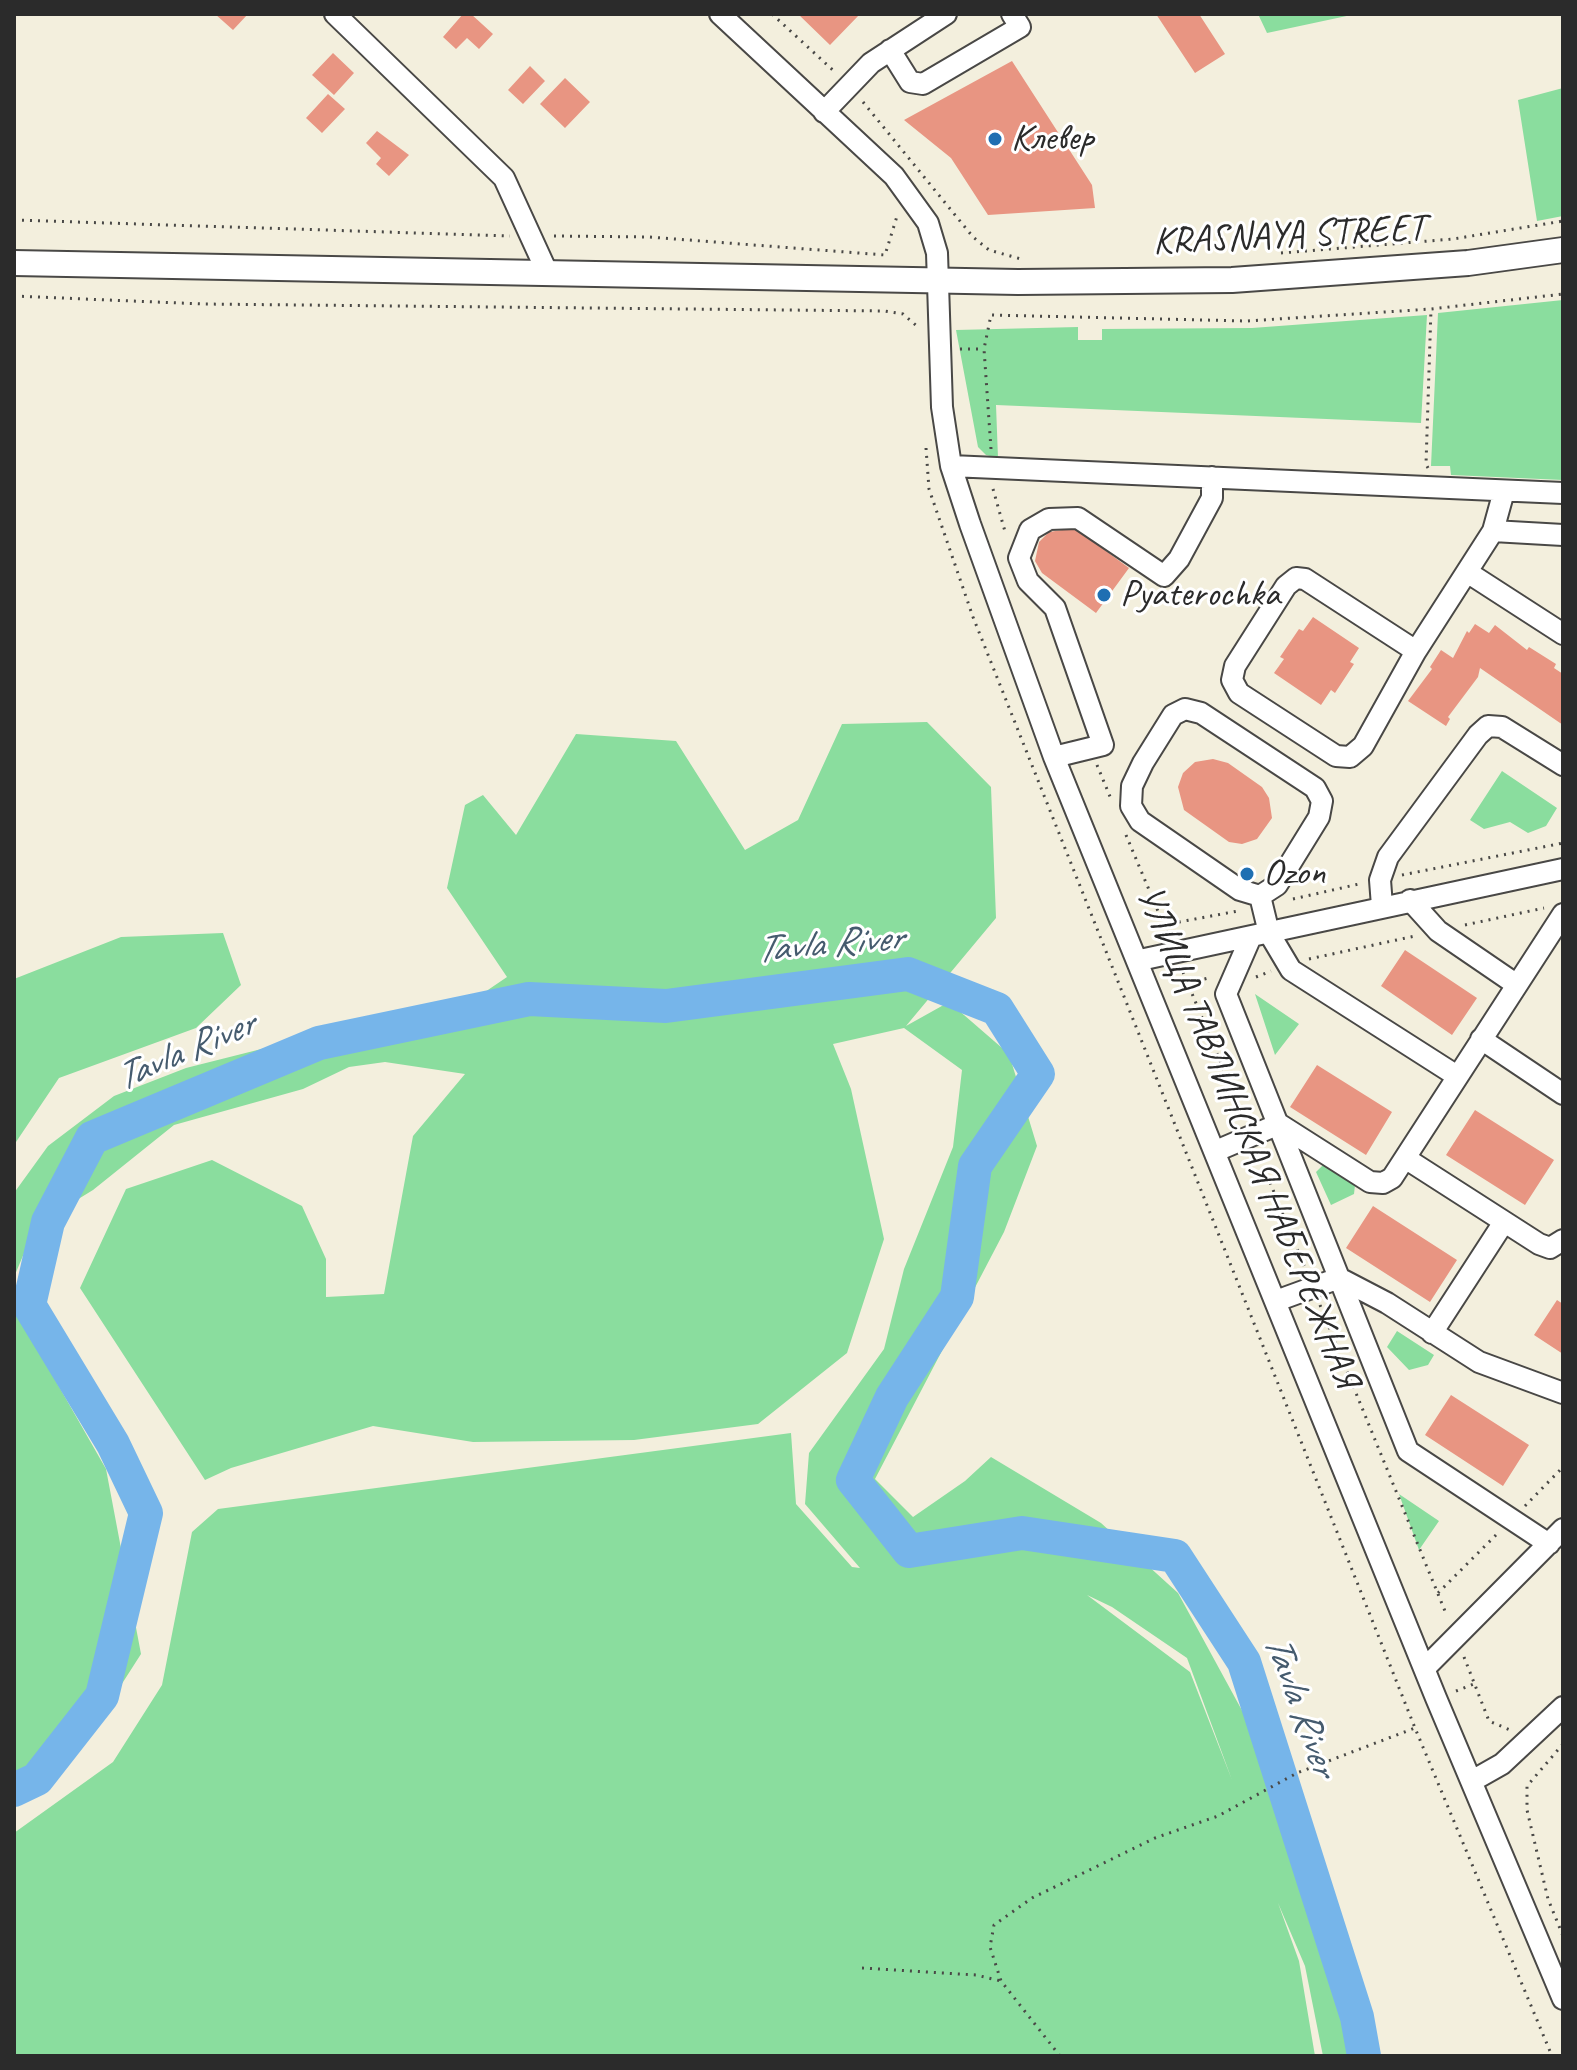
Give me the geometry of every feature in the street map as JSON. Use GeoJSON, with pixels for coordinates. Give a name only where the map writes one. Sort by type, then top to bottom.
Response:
{"type":"FeatureCollection","features":[{"type":"Feature","properties":{"kind":"main road","name":"KRASNAYA STREET"},"geometry":{"type":"LineString","coordinates":[[14,263],[1018,282],[1232,280],[1468,263],[1563,250]]}},
{"type":"Feature","properties":{"kind":"street"},"geometry":{"type":"LineString","coordinates":[[335,14],[504,178],[547,272]]}},
{"type":"Feature","properties":{"kind":"street","name":"УЛИЦА ТАВЛИНСКАЯ НАБЕРЕЖНАЯ"},"geometry":{"type":"LineString","coordinates":[[720,14],[894,176],[928,223],[937,253],[942,407],[951,466],[1054,757],[1140,960],[1425,1668],[1563,1999]]}},
{"type":"Feature","properties":{"kind":"street"},"geometry":{"type":"LineString","coordinates":[[824,112],[849,85],[890,50],[946,14]]}},
{"type":"Feature","properties":{"kind":"street"},"geometry":{"type":"LineString","coordinates":[[890,50],[910,82],[923,84],[1020,27],[1012,14]]}},
{"type":"Feature","properties":{"kind":"street"},"geometry":{"type":"LineString","coordinates":[[951,466],[1563,493]]}},
{"type":"Feature","properties":{"kind":"street"},"geometry":{"type":"LineString","coordinates":[[1054,757],[1103,745],[1055,608],[1028,581],[1019,558],[1030,530],[1049,519],[1078,518],[1164,576],[1179,559],[1212,498],[1212,477]]}},
{"type":"Feature","properties":{"kind":"street"},"geometry":{"type":"LineString","coordinates":[[1416,651],[1305,579],[1296,578],[1286,586],[1235,666],[1232,680],[1239,693],[1336,756],[1350,757],[1363,746],[1416,651],[1493,531],[1504,491]]}},
{"type":"Feature","properties":{"kind":"street"},"geometry":{"type":"LineString","coordinates":[[1493,531],[1563,535]]}},
{"type":"Feature","properties":{"kind":"street"},"geometry":{"type":"LineString","coordinates":[[1467,572],[1563,634]]}},
{"type":"Feature","properties":{"kind":"street"},"geometry":{"type":"LineString","coordinates":[[1185,709],[1201,713],[1315,788],[1322,801],[1319,817],[1277,885],[1260,896],[1240,890],[1140,821],[1131,806],[1132,786],[1143,763],[1173,715],[1185,709]]}},
{"type":"Feature","properties":{"kind":"street"},"geometry":{"type":"LineString","coordinates":[[1382,906],[1380,880],[1388,857],[1478,735],[1488,726],[1502,727],[1563,765]]}},
{"type":"Feature","properties":{"kind":"street"},"geometry":{"type":"LineString","coordinates":[[1140,960],[1410,900],[1562,875]]}},
{"type":"Feature","properties":{"kind":"street"},"geometry":{"type":"LineString","coordinates":[[1260,896],[1259,936],[1226,994],[1408,1451],[1556,1537],[1425,1668]]}},
{"type":"Feature","properties":{"kind":"street"},"geometry":{"type":"LineString","coordinates":[[1410,900],[1438,931],[1517,985]]}},
{"type":"Feature","properties":{"kind":"street"},"geometry":{"type":"LineString","coordinates":[[1279,1124],[1370,1182],[1383,1183],[1392,1178],[1517,985],[1556,911]]}},
{"type":"Feature","properties":{"kind":"street"},"geometry":{"type":"LineString","coordinates":[[1259,936],[1291,970],[1457,1076]]}},
{"type":"Feature","properties":{"kind":"street"},"geometry":{"type":"LineString","coordinates":[[1481,1039],[1563,1094]]}},
{"type":"Feature","properties":{"kind":"street"},"geometry":{"type":"LineString","coordinates":[[1216,1151],[1279,1124]]}},
{"type":"Feature","properties":{"kind":"street"},"geometry":{"type":"LineString","coordinates":[[1405,1158],[1550,1248],[1563,1240]]}},
{"type":"Feature","properties":{"kind":"street"},"geometry":{"type":"LineString","coordinates":[[1432,1333],[1504,1222]]}},
{"type":"Feature","properties":{"kind":"street"},"geometry":{"type":"LineString","coordinates":[[1276,1301],[1339,1278],[1361,1287],[1479,1362],[1563,1393]]}},
{"type":"Feature","properties":{"kind":"street"},"geometry":{"type":"LineString","coordinates":[[1472,1781],[1502,1764],[1528,1743],[1563,1707]]}},
{"type":"Feature","properties":{"kind":"path"},"geometry":{"type":"LineString","coordinates":[[772,14],[849,85],[989,250],[1019,259],[1035,259]]}},
{"type":"Feature","properties":{"kind":"path"},"geometry":{"type":"LineString","coordinates":[[14,220],[649,237],[885,255],[895,215],[932,186]]}},
{"type":"Feature","properties":{"kind":"path"},"geometry":{"type":"LineString","coordinates":[[1273,253],[1453,239],[1563,221]]}},
{"type":"Feature","properties":{"kind":"path"},"geometry":{"type":"LineString","coordinates":[[1010,545],[994,501],[984,349],[991,315],[1247,321],[1431,309],[1563,294]]}},
{"type":"Feature","properties":{"kind":"path"},"geometry":{"type":"LineString","coordinates":[[14,296],[203,304],[884,311],[903,314],[920,330]]}},
{"type":"Feature","properties":{"kind":"path"},"geometry":{"type":"LineString","coordinates":[[1431,309],[1426,464],[1433,472]]}},
{"type":"Feature","properties":{"kind":"path"},"geometry":{"type":"LineString","coordinates":[[940,348],[984,349]]}},
{"type":"Feature","properties":{"kind":"path"},"geometry":{"type":"LineString","coordinates":[[926,442],[929,489],[973,617],[1415,1728],[1552,2056]]}},
{"type":"Feature","properties":{"kind":"path"},"geometry":{"type":"LineString","coordinates":[[1091,748],[1115,807]]}},
{"type":"Feature","properties":{"kind":"path"},"geometry":{"type":"LineString","coordinates":[[1121,822],[1489,1721],[1516,1733],[1528,1743]]}},
{"type":"Feature","properties":{"kind":"path"},"geometry":{"type":"LineString","coordinates":[[1187,983],[1226,974],[1243,983],[1287,963],[1438,931],[1556,911]]}},
{"type":"Feature","properties":{"kind":"path"},"geometry":{"type":"LineString","coordinates":[[1060,2056],[1001,1981],[990,1947],[994,1925],[1032,1898],[1155,1838],[1232,1808],[1297,1773],[1415,1728]]}},
{"type":"Feature","properties":{"kind":"path"},"geometry":{"type":"LineString","coordinates":[[1563,1744],[1527,1786],[1527,1810],[1548,1899],[1563,1936]]}},
{"type":"Feature","properties":{"kind":"path"},"geometry":{"type":"LineString","coordinates":[[862,1968],[976,1975],[1001,1981]]}},
{"type":"Feature","properties":{"kind":"green space"},"geometry":{"type":"Polygon","coordinates":[[[1258,14],[1356,14],[1267,33],[1258,14]]]}},
{"type":"Feature","properties":{"kind":"green space"},"geometry":{"type":"Polygon","coordinates":[[[1563,88],[1563,216],[1537,221],[1518,100],[1563,88]]]}},
{"type":"Feature","properties":{"kind":"green space"},"geometry":{"type":"Polygon","coordinates":[[[1563,300],[1563,480],[1451,475],[1450,466],[1431,466],[1438,313],[1563,300]]]}},
{"type":"Feature","properties":{"kind":"green space"},"geometry":{"type":"Polygon","coordinates":[[[1427,315],[1421,423],[996,405],[998,458],[986,455],[978,447],[956,330],[1078,327],[1078,340],[1102,340],[1102,329],[1252,328],[1427,315]]]}},
{"type":"Feature","properties":{"kind":"green space"},"geometry":{"type":"Polygon","coordinates":[[[927,722],[991,787],[996,918],[906,1026],[949,1002],[1009,1054],[1037,1146],[1004,1232],[875,1479],[913,1517],[965,1481],[991,1457],[1101,1523],[1178,1593],[1245,1716],[1341,1915],[1375,2056],[1323,2056],[1305,1966],[1278,1903],[1299,1961],[1315,2056],[14,2056],[14,1833],[113,1762],[162,1685],[192,1532],[218,1509],[791,1433],[796,1504],[852,1567],[860,1568],[805,1504],[809,1453],[884,1349],[904,1269],[953,1147],[962,1070],[904,1028],[833,1044],[851,1089],[884,1239],[847,1353],[758,1424],[634,1440],[473,1442],[373,1426],[231,1468],[205,1480],[80,1288],[126,1189],[212,1160],[302,1206],[326,1259],[326,1297],[384,1294],[413,1136],[465,1074],[385,1062],[349,1067],[303,1089],[174,1125],[93,1190],[36,1225],[14,1277],[14,1193],[48,1146],[114,1096],[186,1068],[412,1011],[426,1032],[507,977],[447,888],[465,805],[483,795],[516,835],[576,734],[676,741],[745,850],[798,820],[842,724],[927,722]],[[1087,1595],[1190,1672],[1232,1780],[1187,1658],[1112,1607],[1087,1595]]]}},
{"type":"Feature","properties":{"kind":"green space"},"geometry":{"type":"Polygon","coordinates":[[[1502,771],[1557,808],[1546,826],[1528,833],[1510,822],[1484,829],[1470,820],[1502,771]]]}},
{"type":"Feature","properties":{"kind":"green space"},"geometry":{"type":"Polygon","coordinates":[[[223,933],[241,985],[196,1028],[59,1078],[14,1145],[14,979],[121,937],[223,933]]]}},
{"type":"Feature","properties":{"kind":"green space"},"geometry":{"type":"Polygon","coordinates":[[[1255,994],[1299,1024],[1275,1055],[1255,994]]]}},
{"type":"Feature","properties":{"kind":"green space"},"geometry":{"type":"Polygon","coordinates":[[[1323,1165],[1355,1185],[1354,1194],[1331,1205],[1316,1172],[1323,1165]]]}},
{"type":"Feature","properties":{"kind":"green space"},"geometry":{"type":"Polygon","coordinates":[[[14,1280],[37,1348],[106,1469],[141,1654],[84,1743],[14,1804],[14,1280]]]}},
{"type":"Feature","properties":{"kind":"green space"},"geometry":{"type":"Polygon","coordinates":[[[1397,1331],[1434,1355],[1428,1365],[1409,1370],[1387,1347],[1397,1331]]]}},
{"type":"Feature","properties":{"kind":"green space"},"geometry":{"type":"Polygon","coordinates":[[[1399,1494],[1439,1521],[1419,1550],[1399,1494]]]}},
{"type":"Feature","properties":{"kind":"building"},"geometry":{"type":"Polygon","coordinates":[[[215,14],[248,14],[233,30],[215,14]]]}},
{"type":"Feature","properties":{"kind":"building"},"geometry":{"type":"Polygon","coordinates":[[[463,14],[471,14],[493,34],[479,49],[467,38],[456,49],[443,37],[463,14]]]}},
{"type":"Feature","properties":{"kind":"building"},"geometry":{"type":"Polygon","coordinates":[[[798,14],[860,14],[830,45],[798,14]]]}},
{"type":"Feature","properties":{"kind":"building"},"geometry":{"type":"Polygon","coordinates":[[[1156,14],[1199,14],[1225,54],[1195,73],[1156,14]]]}},
{"type":"Feature","properties":{"kind":"building"},"geometry":{"type":"Polygon","coordinates":[[[333,53],[354,73],[334,95],[312,75],[333,53]]]}},
{"type":"Feature","properties":{"kind":"building","name":"Клевер"},"geometry":{"type":"Polygon","coordinates":[[[1012,61],[1092,185],[1095,208],[988,215],[951,158],[904,120],[1012,61]]]}},
{"type":"Feature","properties":{"kind":"building"},"geometry":{"type":"Polygon","coordinates":[[[530,66],[545,81],[523,104],[508,90],[530,66]]]}},
{"type":"Feature","properties":{"kind":"building"},"geometry":{"type":"Polygon","coordinates":[[[565,78],[590,102],[565,128],[540,104],[565,78]]]}},
{"type":"Feature","properties":{"kind":"building"},"geometry":{"type":"Polygon","coordinates":[[[328,94],[345,109],[322,133],[306,118],[328,94]]]}},
{"type":"Feature","properties":{"kind":"building"},"geometry":{"type":"Polygon","coordinates":[[[377,131],[409,155],[389,176],[376,164],[381,158],[366,143],[377,131]]]}},
{"type":"Feature","properties":{"kind":"building"},"geometry":{"type":"Polygon","coordinates":[[[1075,528],[1129,568],[1096,613],[1042,573],[1035,561],[1039,542],[1049,532],[1075,528]]]}},
{"type":"Feature","properties":{"kind":"building"},"geometry":{"type":"Polygon","coordinates":[[[1313,617],[1359,648],[1350,662],[1354,664],[1335,693],[1331,690],[1321,705],[1274,673],[1284,659],[1280,657],[1299,629],[1303,631],[1313,617]]]}},
{"type":"Feature","properties":{"kind":"building"},"geometry":{"type":"Polygon","coordinates":[[[1475,624],[1489,633],[1495,625],[1527,650],[1529,647],[1556,664],[1554,668],[1563,674],[1563,725],[1480,668],[1478,677],[1448,717],[1446,726],[1408,701],[1432,669],[1430,667],[1441,650],[1453,658],[1467,631],[1469,633],[1475,624]]]}},
{"type":"Feature","properties":{"kind":"building"},"geometry":{"type":"Polygon","coordinates":[[[1213,759],[1228,763],[1262,787],[1269,798],[1272,818],[1257,839],[1242,844],[1229,842],[1184,810],[1178,787],[1183,773],[1195,762],[1213,759]]]}},
{"type":"Feature","properties":{"kind":"building"},"geometry":{"type":"Polygon","coordinates":[[[1405,950],[1477,998],[1452,1035],[1381,986],[1405,950]]]}},
{"type":"Feature","properties":{"kind":"building"},"geometry":{"type":"Polygon","coordinates":[[[1317,1065],[1392,1112],[1366,1155],[1290,1107],[1317,1065]]]}},
{"type":"Feature","properties":{"kind":"building"},"geometry":{"type":"Polygon","coordinates":[[[1475,1110],[1554,1160],[1525,1205],[1446,1155],[1475,1110]]]}},
{"type":"Feature","properties":{"kind":"building"},"geometry":{"type":"Polygon","coordinates":[[[1373,1206],[1457,1260],[1430,1302],[1346,1248],[1373,1206]]]}},
{"type":"Feature","properties":{"kind":"building"},"geometry":{"type":"Polygon","coordinates":[[[1557,1300],[1563,1304],[1563,1354],[1534,1335],[1557,1300]]]}},
{"type":"Feature","properties":{"kind":"building"},"geometry":{"type":"Polygon","coordinates":[[[1451,1395],[1529,1445],[1503,1486],[1425,1435],[1451,1395]]]}},
{"type":"Feature","properties":{"kind":"waterway","name":"Tavla River"},"geometry":{"type":"LineString","coordinates":[[14,1790],[37,1779],[102,1696],[146,1513],[113,1444],[29,1305],[48,1222],[92,1138],[319,1043],[529,999],[666,1006],[908,974],[997,1009],[1038,1074],[975,1166],[957,1297],[892,1397],[853,1480],[909,1551],[1022,1533],[1175,1556],[1244,1662],[1357,2017],[1364,2056]]}},
{"type":"Feature","properties":{"kind":"place","name":"Клевер"},"geometry":{"type":"Point","coordinates":[995,139]}},
{"type":"Feature","properties":{"kind":"place","name":"Pyaterochka"},"geometry":{"type":"Point","coordinates":[1104,595]}},
{"type":"Feature","properties":{"kind":"place","name":"Ozon"},"geometry":{"type":"Point","coordinates":[1247,874]}}]}
